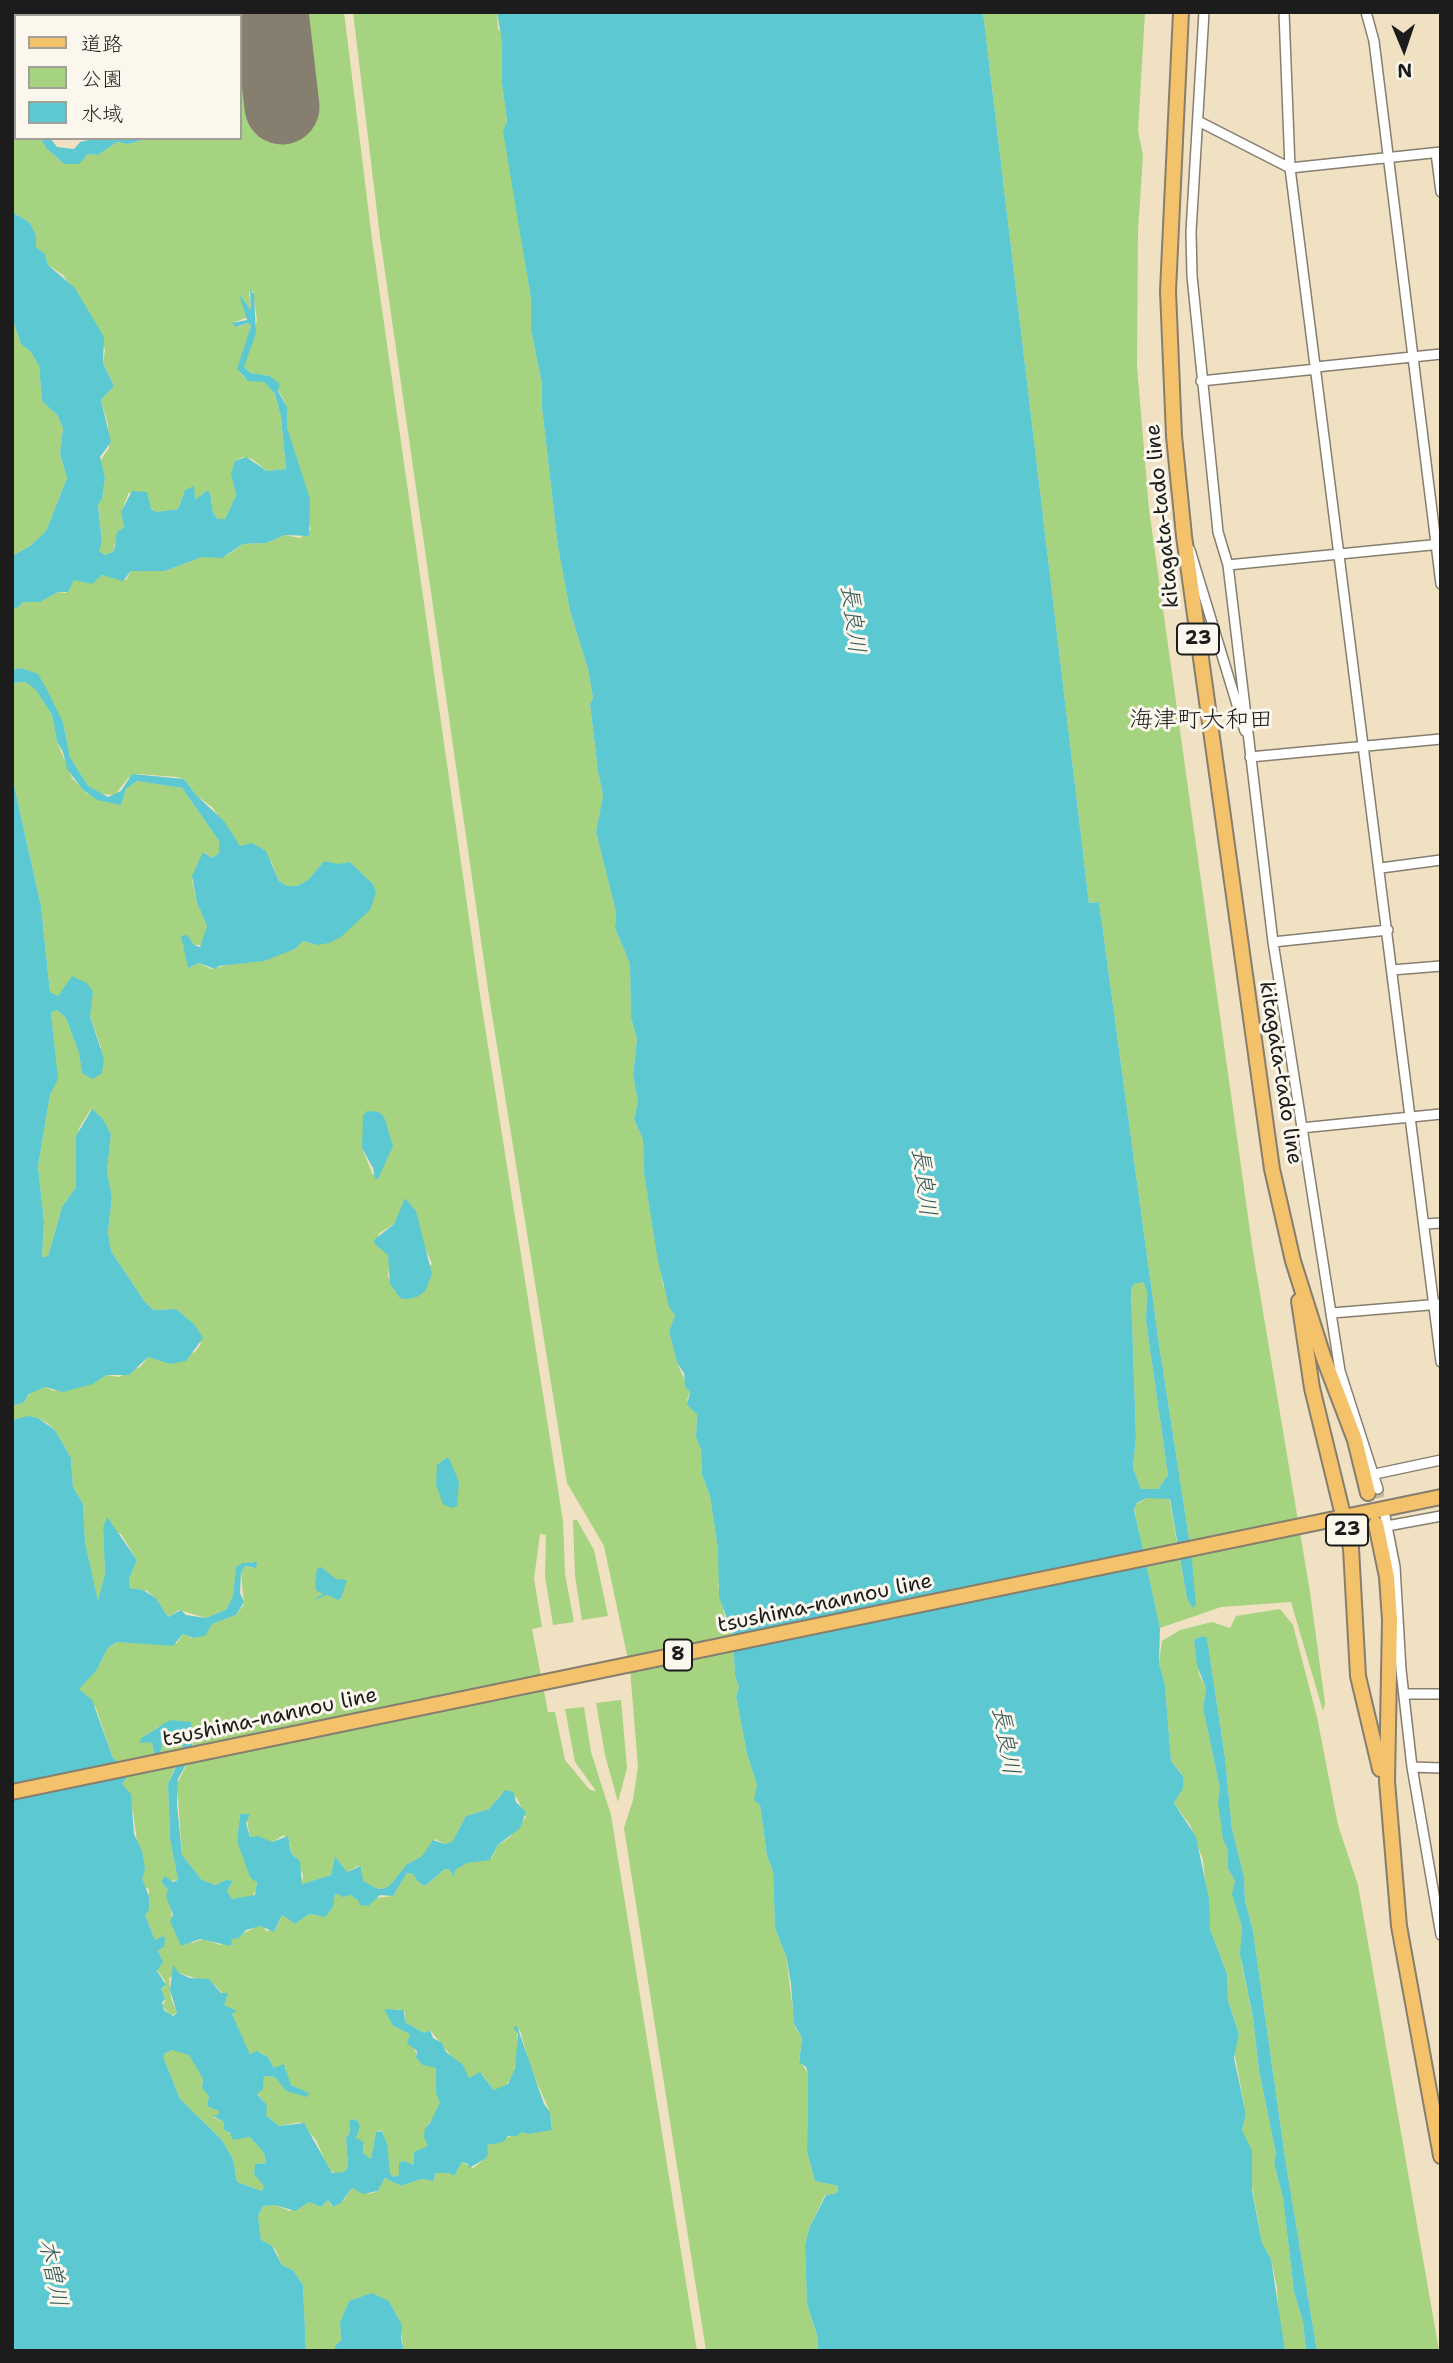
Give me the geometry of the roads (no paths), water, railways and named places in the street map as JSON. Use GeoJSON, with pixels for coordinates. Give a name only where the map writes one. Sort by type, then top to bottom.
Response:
{"type":"FeatureCollection","features":[{"type":"Feature","properties":{"kind":"main road","name":"kitagata-tado line"},"geometry":{"type":"LineString","coordinates":[[1181,12],[1168,291],[1174,436],[1184,536],[1272,1169],[1293,1261]]}},
{"type":"Feature","properties":{"kind":"main road"},"geometry":{"type":"LineString","coordinates":[[1293,1261],[1323,1356],[1373,1491]]}},
{"type":"Feature","properties":{"kind":"main road","name":"23"},"geometry":{"type":"LineString","coordinates":[[1293,1261],[1312,1388],[1351,1548],[1358,1676],[1387,1801],[1399,1926],[1441,2156]]}},
{"type":"Feature","properties":{"kind":"main road","name":"tsushima-nannou line"},"geometry":{"type":"LineString","coordinates":[[12,1792],[1441,1497]]}},
{"type":"Feature","properties":{"kind":"main road"},"geometry":{"type":"LineString","coordinates":[[1382,1521],[1390,1620],[1387,1801]]}},
{"type":"Feature","properties":{"kind":"street"},"geometry":{"type":"LineString","coordinates":[[1204,12],[1192,265],[1201,381],[1219,532],[1228,565],[1273,942],[1301,1128],[1340,1371],[1375,1474],[1373,1491]]}},
{"type":"Feature","properties":{"kind":"street"},"geometry":{"type":"LineString","coordinates":[[1284,12],[1290,168],[1381,868],[1424,1224],[1437,1304],[1441,1362]]}},
{"type":"Feature","properties":{"kind":"street"},"geometry":{"type":"LineString","coordinates":[[1366,12],[1374,41],[1441,584]]}},
{"type":"Feature","properties":{"kind":"street"},"geometry":{"type":"LineString","coordinates":[[1198,121],[1290,168],[1438,152],[1441,192]]}},
{"type":"Feature","properties":{"kind":"street"},"geometry":{"type":"LineString","coordinates":[[1201,381],[1441,354]]}},
{"type":"Feature","properties":{"kind":"street"},"geometry":{"type":"LineString","coordinates":[[1184,536],[1197,565],[1226,661],[1250,757]]}},
{"type":"Feature","properties":{"kind":"street"},"geometry":{"type":"LineString","coordinates":[[1228,565],[1438,545]]}},
{"type":"Feature","properties":{"kind":"street"},"geometry":{"type":"LineString","coordinates":[[1250,757],[1441,739]]}},
{"type":"Feature","properties":{"kind":"street"},"geometry":{"type":"LineString","coordinates":[[1381,868],[1441,860]]}},
{"type":"Feature","properties":{"kind":"street"},"geometry":{"type":"LineString","coordinates":[[1273,942],[1388,930]]}},
{"type":"Feature","properties":{"kind":"street"},"geometry":{"type":"LineString","coordinates":[[1392,970],[1441,966]]}},
{"type":"Feature","properties":{"kind":"street"},"geometry":{"type":"LineString","coordinates":[[1301,1128],[1441,1114]]}},
{"type":"Feature","properties":{"kind":"street"},"geometry":{"type":"LineString","coordinates":[[1424,1224],[1441,1223]]}},
{"type":"Feature","properties":{"kind":"street"},"geometry":{"type":"LineString","coordinates":[[1332,1313],[1437,1304]]}},
{"type":"Feature","properties":{"kind":"street"},"geometry":{"type":"LineString","coordinates":[[1375,1474],[1441,1460]]}},
{"type":"Feature","properties":{"kind":"street"},"geometry":{"type":"LineString","coordinates":[[1441,1516],[1382,1521],[1395,1567],[1412,1767],[1441,1935]]}},
{"type":"Feature","properties":{"kind":"street"},"geometry":{"type":"LineString","coordinates":[[1405,1694],[1441,1694]]}},
{"type":"Feature","properties":{"kind":"street"},"geometry":{"type":"LineString","coordinates":[[1412,1767],[1441,1768]]}},
{"type":"Feature","properties":{"kind":"water","name":"長良川"},"geometry":{"type":"Polygon","coordinates":[[[497,12],[983,12],[1089,903],[1099,902],[1159,1344],[1191,1551],[1196,1604],[1193,1608],[1187,1599],[1170,1499],[1147,1498],[1137,1503],[1134,1509],[1160,1628],[1159,1663],[1165,1685],[1171,1761],[1183,1776],[1183,1788],[1174,1803],[1196,1837],[1209,1899],[1210,1929],[1227,1974],[1228,2001],[1239,2034],[1234,2058],[1246,2114],[1242,2130],[1252,2151],[1252,2190],[1262,2243],[1271,2259],[1285,2351],[818,2351],[818,2338],[807,2304],[805,2246],[809,2228],[826,2195],[837,2193],[838,2186],[815,2181],[807,2152],[808,2073],[806,2067],[799,2062],[802,2038],[794,2024],[786,1956],[775,1928],[773,1871],[767,1856],[760,1805],[754,1800],[757,1785],[747,1754],[736,1696],[739,1687],[735,1676],[733,1635],[719,1597],[718,1549],[710,1496],[702,1475],[701,1450],[696,1437],[697,1414],[687,1405],[690,1392],[685,1387],[684,1373],[677,1363],[669,1331],[675,1315],[669,1307],[658,1261],[644,1173],[643,1140],[634,1119],[638,1102],[633,1075],[637,1039],[631,1018],[630,964],[615,928],[616,912],[596,832],[603,795],[590,704],[593,698],[588,669],[570,611],[558,547],[542,408],[542,384],[531,330],[531,299],[503,131],[507,121],[502,84],[502,41],[497,12]],[[1143,1282],[1134,1284],[1131,1290],[1136,1437],[1133,1468],[1141,1489],[1158,1489],[1168,1475],[1146,1321],[1147,1291],[1143,1282]]]}},
{"type":"Feature","properties":{"kind":"water"},"geometry":{"type":"Polygon","coordinates":[[[41,140],[52,140],[57,147],[74,149],[80,142],[88,140],[143,140],[128,144],[117,142],[98,155],[88,154],[79,164],[64,164],[41,140]]]}},
{"type":"Feature","properties":{"kind":"water"},"geometry":{"type":"Polygon","coordinates":[[[12,212],[29,222],[36,235],[36,247],[45,254],[48,265],[75,288],[104,337],[103,363],[114,386],[101,400],[111,442],[100,457],[105,478],[102,499],[98,505],[102,542],[99,551],[105,555],[114,551],[117,532],[124,527],[121,512],[132,491],[147,492],[151,509],[156,512],[178,509],[185,490],[194,486],[195,500],[206,491],[210,492],[213,513],[218,519],[225,519],[236,495],[231,474],[235,461],[246,457],[267,471],[286,469],[281,417],[275,394],[264,382],[248,381],[237,369],[251,326],[248,323],[236,327],[232,323],[247,320],[239,294],[251,310],[250,290],[254,294],[256,333],[244,367],[251,373],[270,376],[280,384],[278,391],[287,407],[287,427],[310,499],[309,536],[285,535],[266,543],[243,544],[222,558],[202,557],[165,571],[131,571],[123,581],[102,575],[92,584],[74,580],[68,592],[58,592],[40,602],[23,602],[12,609],[12,556],[30,546],[46,531],[67,478],[60,454],[63,428],[57,415],[42,401],[39,366],[31,352],[21,344],[12,318],[12,212]]]}},
{"type":"Feature","properties":{"kind":"water"},"geometry":{"type":"Polygon","coordinates":[[[21,668],[38,674],[46,688],[63,722],[70,757],[88,786],[108,797],[121,791],[132,774],[184,779],[197,796],[224,821],[240,846],[252,843],[266,851],[279,881],[287,886],[297,886],[308,880],[324,861],[338,864],[350,862],[373,884],[376,893],[370,910],[341,937],[329,943],[317,945],[303,941],[295,949],[264,961],[219,966],[215,969],[199,963],[188,968],[181,936],[187,935],[194,945],[200,947],[207,926],[197,903],[192,876],[203,852],[212,858],[219,853],[219,841],[182,788],[137,781],[126,789],[121,805],[97,800],[83,790],[67,769],[63,752],[57,742],[52,715],[36,690],[26,682],[12,683],[12,670],[21,668]]]}},
{"type":"Feature","properties":{"kind":"water"},"geometry":{"type":"Polygon","coordinates":[[[12,776],[41,906],[50,992],[58,996],[72,976],[87,983],[93,992],[90,1016],[104,1059],[102,1073],[93,1079],[82,1073],[79,1053],[66,1018],[57,1010],[51,1013],[58,1079],[50,1095],[38,1166],[44,1222],[42,1257],[48,1256],[62,1207],[76,1187],[76,1136],[92,1109],[102,1118],[111,1134],[107,1171],[112,1197],[108,1232],[111,1251],[145,1302],[154,1310],[176,1309],[194,1324],[203,1338],[186,1361],[170,1364],[148,1357],[129,1375],[106,1375],[93,1384],[63,1392],[45,1387],[29,1394],[23,1403],[12,1406],[12,776]]]}},
{"type":"Feature","properties":{"kind":"water"},"geometry":{"type":"Polygon","coordinates":[[[367,1111],[379,1112],[384,1117],[393,1146],[378,1179],[375,1179],[373,1168],[362,1148],[363,1116],[367,1111]]]}},
{"type":"Feature","properties":{"kind":"water"},"geometry":{"type":"Polygon","coordinates":[[[405,1198],[416,1211],[432,1274],[425,1291],[417,1297],[407,1299],[400,1298],[390,1284],[388,1255],[374,1240],[394,1224],[405,1198]]]}},
{"type":"Feature","properties":{"kind":"water","name":"木曽川"},"geometry":{"type":"Polygon","coordinates":[[[28,1416],[38,1418],[55,1430],[71,1458],[73,1487],[83,1504],[85,1542],[98,1601],[105,1574],[103,1528],[107,1517],[137,1560],[129,1579],[130,1588],[143,1590],[156,1598],[168,1617],[181,1610],[186,1615],[206,1618],[227,1609],[233,1595],[236,1567],[243,1563],[257,1562],[256,1568],[245,1566],[241,1572],[240,1593],[244,1602],[236,1615],[212,1624],[205,1636],[193,1638],[183,1634],[173,1646],[117,1642],[108,1648],[96,1671],[79,1689],[92,1700],[113,1758],[126,1768],[154,1754],[152,1742],[140,1743],[141,1738],[170,1720],[191,1722],[193,1752],[178,1779],[177,1804],[182,1855],[202,1880],[215,1885],[226,1880],[233,1881],[227,1891],[232,1899],[255,1895],[257,1883],[250,1877],[237,1841],[240,1814],[250,1814],[246,1823],[250,1837],[258,1836],[272,1842],[288,1836],[291,1853],[300,1861],[302,1884],[331,1875],[335,1856],[347,1872],[361,1866],[363,1881],[378,1889],[386,1888],[392,1883],[406,1865],[422,1856],[433,1840],[445,1844],[452,1842],[466,1816],[489,1809],[505,1790],[513,1792],[516,1802],[526,1812],[520,1828],[498,1845],[490,1860],[467,1863],[455,1870],[454,1878],[450,1870],[445,1869],[425,1886],[418,1882],[413,1874],[407,1873],[393,1896],[380,1895],[368,1906],[360,1905],[358,1900],[350,1895],[343,1897],[335,1893],[333,1907],[325,1917],[309,1914],[295,1924],[282,1915],[274,1932],[261,1926],[246,1930],[239,1938],[232,1939],[231,1946],[200,1939],[181,1946],[170,1921],[173,1915],[166,1896],[168,1890],[161,1882],[165,1876],[173,1882],[178,1880],[170,1839],[168,1784],[183,1751],[181,1730],[161,1733],[162,1747],[156,1760],[130,1774],[122,1784],[131,1794],[134,1834],[142,1851],[145,1869],[142,1879],[149,1896],[149,1910],[145,1915],[155,1940],[163,1936],[165,1939],[164,1947],[158,1950],[163,1962],[157,1971],[166,1985],[161,1989],[165,1999],[162,2003],[164,2010],[173,2016],[177,2013],[170,1990],[173,1965],[179,1973],[190,1978],[209,1979],[221,1993],[228,1993],[224,2005],[237,2011],[232,2014],[250,2054],[257,2051],[268,2057],[274,2068],[284,2064],[291,2085],[309,2093],[307,2097],[286,2091],[275,2077],[264,2076],[263,2089],[257,2094],[267,2105],[266,2115],[279,2126],[304,2123],[332,2173],[344,2172],[348,2167],[346,2138],[350,2133],[349,2122],[352,2119],[358,2121],[360,2127],[356,2138],[364,2142],[363,2153],[371,2159],[376,2132],[382,2131],[393,2177],[399,2175],[399,2162],[405,2161],[414,2165],[414,2152],[428,2146],[424,2137],[425,2128],[440,2103],[436,2093],[436,2068],[423,2065],[416,2058],[417,2051],[407,2043],[410,2034],[393,2026],[384,2009],[404,2010],[405,2022],[424,2033],[430,2030],[433,2038],[442,2043],[446,2052],[463,2065],[469,2078],[480,2072],[494,2090],[508,2084],[515,2068],[518,2034],[513,2027],[517,2026],[544,2104],[550,2112],[552,2130],[528,2134],[522,2132],[517,2136],[508,2136],[503,2142],[487,2145],[488,2154],[485,2159],[469,2168],[468,2164],[462,2162],[454,2176],[449,2173],[435,2173],[434,2181],[421,2179],[401,2186],[385,2178],[378,2191],[363,2194],[352,2188],[341,2203],[333,2207],[328,2200],[321,2207],[309,2202],[295,2211],[275,2205],[263,2206],[258,2216],[261,2240],[272,2246],[282,2265],[293,2270],[303,2285],[306,2351],[12,2351],[12,1420],[28,1416]],[[172,2050],[164,2054],[180,2099],[222,2140],[233,2159],[237,2182],[262,2191],[264,2186],[254,2174],[255,2164],[266,2163],[264,2153],[250,2137],[233,2140],[230,2133],[224,2130],[224,2122],[213,2116],[219,2114],[219,2111],[207,2106],[209,2096],[202,2088],[203,2079],[189,2055],[172,2050]]]}},
{"type":"Feature","properties":{"kind":"water"},"geometry":{"type":"Polygon","coordinates":[[[449,1458],[459,1482],[457,1506],[451,1508],[443,1504],[436,1485],[437,1465],[449,1458]]]}},
{"type":"Feature","properties":{"kind":"water"},"geometry":{"type":"Polygon","coordinates":[[[321,1567],[336,1579],[347,1580],[338,1600],[327,1595],[312,1601],[323,1594],[316,1590],[315,1584],[317,1569],[321,1567]]]}},
{"type":"Feature","properties":{"kind":"water"},"geometry":{"type":"Polygon","coordinates":[[[1202,1636],[1207,1638],[1225,1757],[1232,1829],[1253,1931],[1286,2164],[1317,2351],[1306,2351],[1303,2322],[1294,2292],[1283,2198],[1274,2163],[1276,2154],[1240,1954],[1242,1927],[1232,1894],[1235,1881],[1228,1869],[1228,1850],[1223,1840],[1218,1802],[1220,1789],[1203,1708],[1206,1689],[1197,1665],[1194,1640],[1202,1636]]]}},
{"type":"Feature","properties":{"kind":"water"},"geometry":{"type":"Polygon","coordinates":[[[372,2293],[389,2301],[402,2325],[404,2351],[335,2351],[335,2346],[341,2340],[340,2322],[349,2301],[372,2293]]]}},
{"type":"Feature","properties":{"kind":"tunnel"},"geometry":{"type":"LineString","coordinates":[[1378,1489],[1384,1511]]}},
{"type":"Feature","properties":{"kind":"district","name":"海津町大和田"},"geometry":{"type":"Point","coordinates":[1201,721]}}]}
